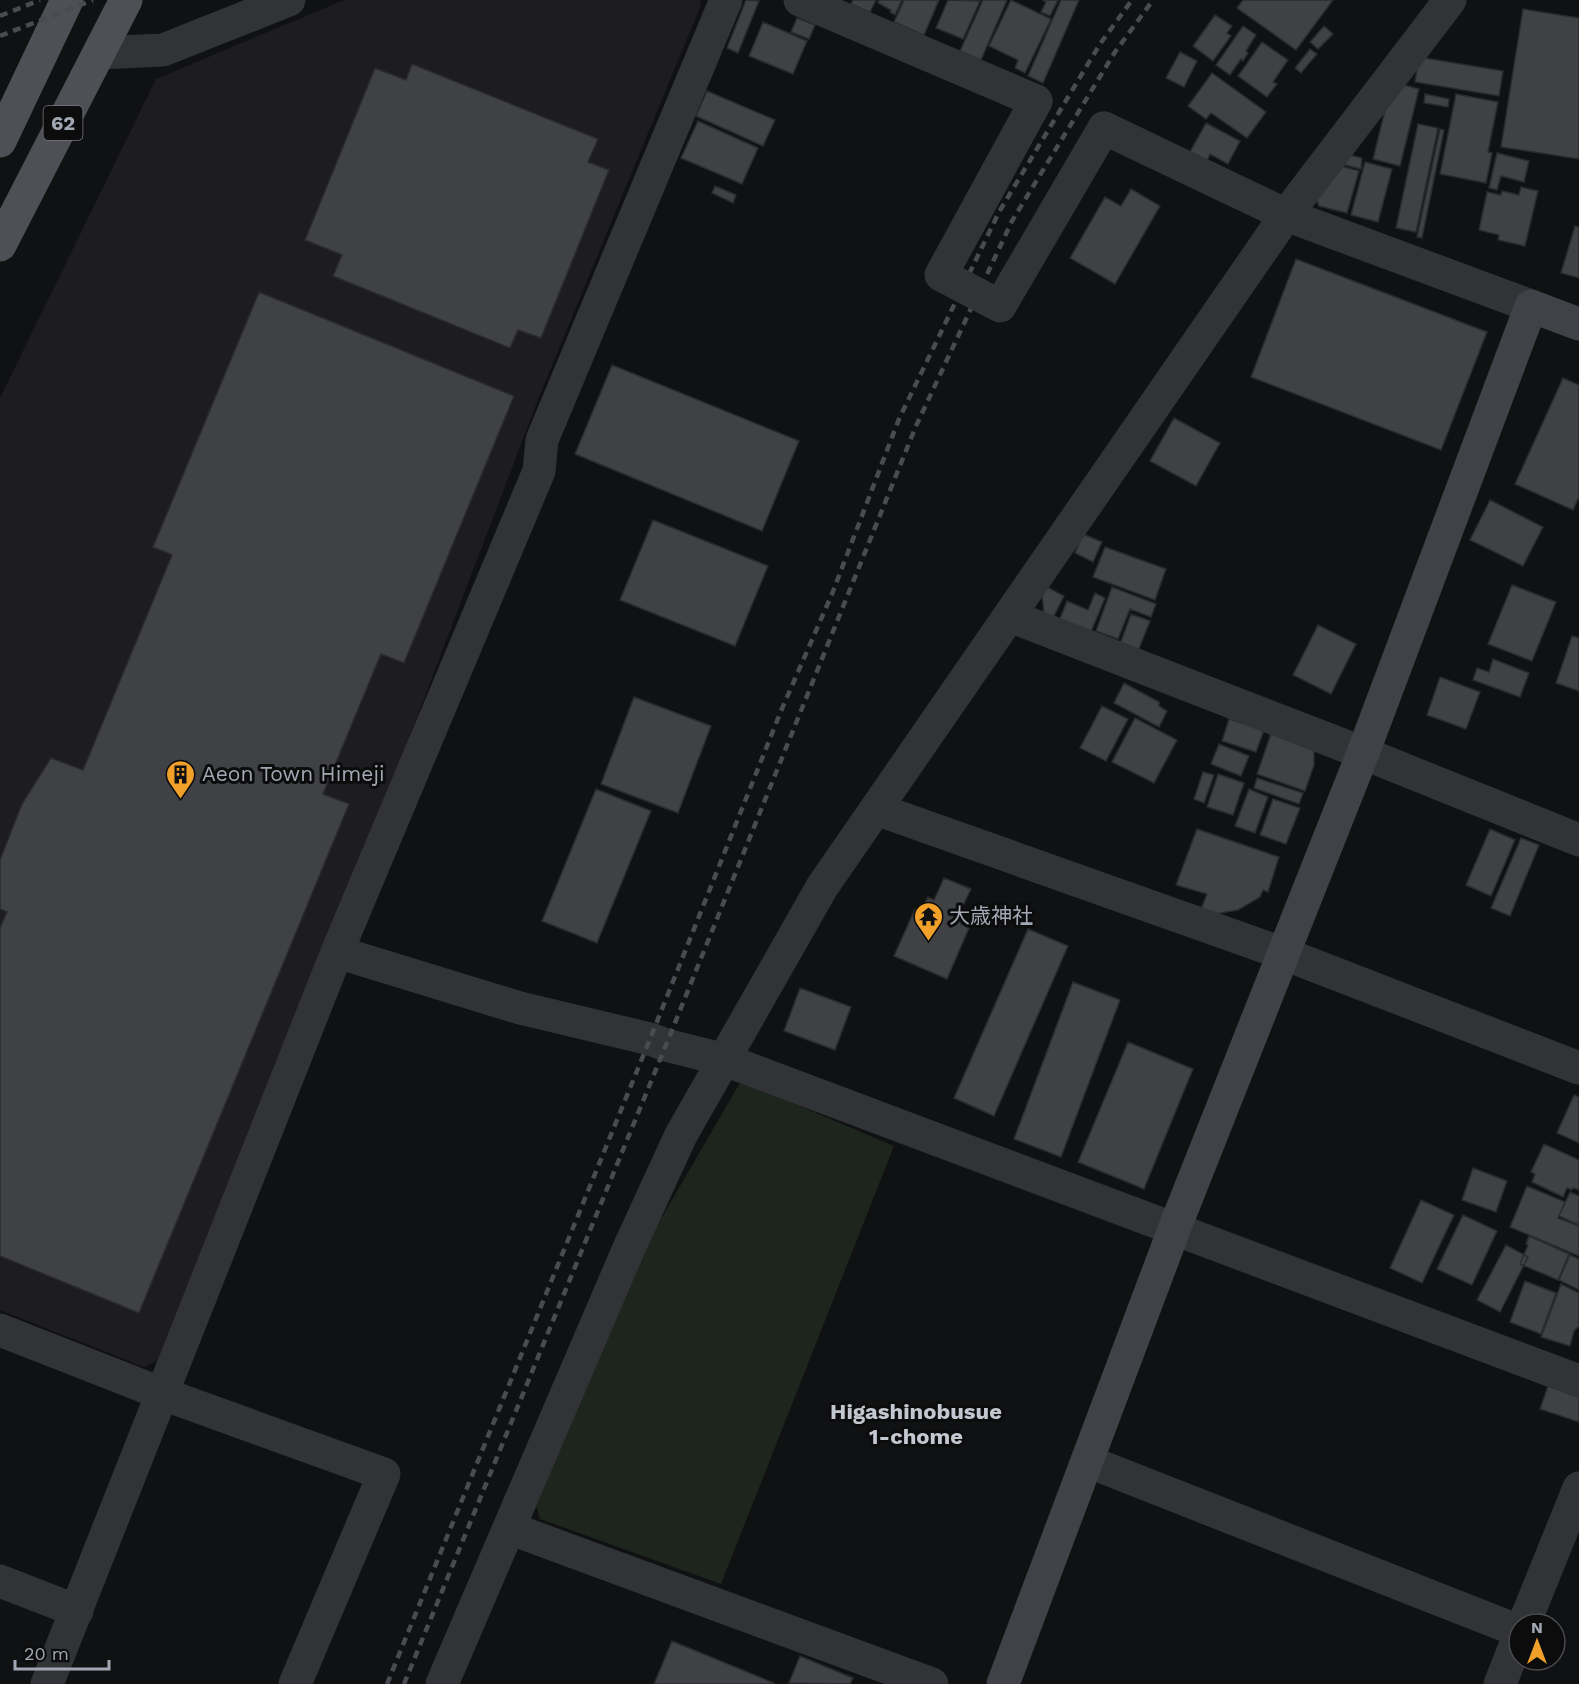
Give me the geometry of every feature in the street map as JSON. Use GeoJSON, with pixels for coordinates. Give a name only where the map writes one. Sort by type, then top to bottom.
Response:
{"type":"FeatureCollection","features":[{"type":"Feature","properties":{"kind":"main road","name":"62"},"geometry":{"type":"LineString","coordinates":[[0,141],[67,0]]}},
{"type":"Feature","properties":{"kind":"main road","name":"62"},"geometry":{"type":"LineString","coordinates":[[0,245],[126,0]]}},
{"type":"Feature","properties":{"kind":"street"},"geometry":{"type":"LineString","coordinates":[[99,53],[163,50],[289,0]]}},
{"type":"Feature","properties":{"kind":"street"},"geometry":{"type":"LineString","coordinates":[[46,1684],[77,1611],[337,952],[539,471],[542,440],[726,0]]}},
{"type":"Feature","properties":{"kind":"street"},"geometry":{"type":"LineString","coordinates":[[800,0],[1036,101],[941,275],[1000,306],[1104,128],[1286,215],[1579,324]]}},
{"type":"Feature","properties":{"kind":"street"},"geometry":{"type":"LineString","coordinates":[[442,1684],[629,1248],[681,1136],[822,887],[1286,215],[1450,0]]}},
{"type":"Feature","properties":{"kind":"street"},"geometry":{"type":"LineString","coordinates":[[1002,1684],[1175,1227],[1363,753],[1531,306]]}},
{"type":"Feature","properties":{"kind":"street"},"geometry":{"type":"LineString","coordinates":[[1010,616],[1363,753],[1579,840]]}},
{"type":"Feature","properties":{"kind":"street"},"geometry":{"type":"LineString","coordinates":[[876,809],[1282,953],[1579,1068]]}},
{"type":"Feature","properties":{"kind":"street"},"geometry":{"type":"LineString","coordinates":[[337,952],[520,1008],[650,1039],[725,1060],[1175,1227],[1579,1381]]}},
{"type":"Feature","properties":{"kind":"street"},"geometry":{"type":"LineString","coordinates":[[0,1329],[163,1394],[384,1474],[295,1684]]}},
{"type":"Feature","properties":{"kind":"street"},"geometry":{"type":"LineString","coordinates":[[1087,1461],[1507,1626]]}},
{"type":"Feature","properties":{"kind":"street"},"geometry":{"type":"LineString","coordinates":[[1529,1612],[1579,1488]]}},
{"type":"Feature","properties":{"kind":"street"},"geometry":{"type":"LineString","coordinates":[[509,1528],[932,1684]]}},
{"type":"Feature","properties":{"kind":"street"},"geometry":{"type":"LineString","coordinates":[[0,1581],[77,1611]]}},
{"type":"Feature","properties":{"kind":"street"},"geometry":{"type":"LineString","coordinates":[[1500,1684],[1507,1666]]}},
{"type":"Feature","properties":{"kind":"shaded area"},"geometry":{"type":"Polygon","coordinates":[[[344,0],[700,0],[701,5],[539,397],[379,817],[157,1361],[144,1367],[0,1310],[0,398],[156,79],[344,0]]]}},
{"type":"Feature","properties":{"kind":"shaded area"},"geometry":{"type":"Polygon","coordinates":[[[741,1081],[894,1146],[721,1584],[540,1519],[534,1499],[647,1243],[741,1081]]]}},
{"type":"Feature","properties":{"kind":"building"},"geometry":{"type":"Polygon","coordinates":[[[746,0],[759,1],[738,53],[727,48],[746,0]]]}},
{"type":"Feature","properties":{"kind":"building"},"geometry":{"type":"Polygon","coordinates":[[[853,0],[876,0],[870,12],[851,4],[853,0]]]}},
{"type":"Feature","properties":{"kind":"building"},"geometry":{"type":"Polygon","coordinates":[[[879,0],[902,0],[895,15],[878,3],[879,0]]]}},
{"type":"Feature","properties":{"kind":"building"},"geometry":{"type":"Polygon","coordinates":[[[904,0],[939,0],[924,35],[894,22],[904,0]]]}},
{"type":"Feature","properties":{"kind":"building"},"geometry":{"type":"Polygon","coordinates":[[[948,0],[980,1],[963,39],[936,28],[948,0]]]}},
{"type":"Feature","properties":{"kind":"building"},"geometry":{"type":"Polygon","coordinates":[[[983,0],[1007,0],[981,60],[960,51],[983,0]]]}},
{"type":"Feature","properties":{"kind":"building"},"geometry":{"type":"Polygon","coordinates":[[[1011,0],[1051,19],[1025,73],[1015,68],[1018,60],[989,46],[1011,0]]]}},
{"type":"Feature","properties":{"kind":"building"},"geometry":{"type":"Polygon","coordinates":[[[1043,0],[1058,0],[1050,16],[1041,12],[1046,2],[1043,0]]]}},
{"type":"Feature","properties":{"kind":"building"},"geometry":{"type":"Polygon","coordinates":[[[1061,0],[1079,0],[1043,83],[1028,76],[1061,0]]]}},
{"type":"Feature","properties":{"kind":"building"},"geometry":{"type":"Polygon","coordinates":[[[1243,0],[1333,0],[1296,50],[1237,8],[1243,0]]]}},
{"type":"Feature","properties":{"kind":"building"},"geometry":{"type":"Polygon","coordinates":[[[1523,9],[1579,18],[1579,159],[1501,147],[1523,9]]]}},
{"type":"Feature","properties":{"kind":"building"},"geometry":{"type":"Polygon","coordinates":[[[1215,15],[1232,26],[1227,33],[1231,36],[1213,61],[1193,46],[1215,15]]]}},
{"type":"Feature","properties":{"kind":"building"},"geometry":{"type":"Polygon","coordinates":[[[797,18],[815,25],[809,39],[791,32],[797,18]]]}},
{"type":"Feature","properties":{"kind":"building"},"geometry":{"type":"Polygon","coordinates":[[[763,22],[807,41],[793,74],[749,56],[763,22]]]}},
{"type":"Feature","properties":{"kind":"building"},"geometry":{"type":"Polygon","coordinates":[[[1243,26],[1256,35],[1243,61],[1241,59],[1230,75],[1216,65],[1243,26]]]}},
{"type":"Feature","properties":{"kind":"building"},"geometry":{"type":"Polygon","coordinates":[[[1324,26],[1333,34],[1318,49],[1310,42],[1324,26]]]}},
{"type":"Feature","properties":{"kind":"building"},"geometry":{"type":"Polygon","coordinates":[[[1262,42],[1288,60],[1273,82],[1277,84],[1267,97],[1238,76],[1262,42]]]}},
{"type":"Feature","properties":{"kind":"building"},"geometry":{"type":"Polygon","coordinates":[[[1310,49],[1317,54],[1301,73],[1295,68],[1310,49]]]}},
{"type":"Feature","properties":{"kind":"building"},"geometry":{"type":"Polygon","coordinates":[[[1180,52],[1197,61],[1184,87],[1166,78],[1180,52]]]}},
{"type":"Feature","properties":{"kind":"building"},"geometry":{"type":"Polygon","coordinates":[[[1419,57],[1503,71],[1499,96],[1415,82],[1419,57]]]}},
{"type":"Feature","properties":{"kind":"building"},"geometry":{"type":"Polygon","coordinates":[[[412,64],[598,139],[588,162],[609,170],[541,338],[518,330],[510,348],[333,276],[342,255],[305,240],[375,68],[406,80],[412,64]]]}},
{"type":"Feature","properties":{"kind":"building"},"geometry":{"type":"Polygon","coordinates":[[[1212,73],[1266,112],[1247,138],[1211,113],[1206,119],[1188,106],[1212,73]]]}},
{"type":"Feature","properties":{"kind":"building"},"geometry":{"type":"Polygon","coordinates":[[[1392,82],[1419,89],[1400,166],[1373,159],[1392,82]]]}},
{"type":"Feature","properties":{"kind":"building"},"geometry":{"type":"Polygon","coordinates":[[[707,91],[775,120],[763,146],[696,116],[707,91]]]}},
{"type":"Feature","properties":{"kind":"building"},"geometry":{"type":"Polygon","coordinates":[[[1425,94],[1449,99],[1448,107],[1424,103],[1425,94]]]}},
{"type":"Feature","properties":{"kind":"building"},"geometry":{"type":"Polygon","coordinates":[[[1456,94],[1498,102],[1488,152],[1492,153],[1486,183],[1440,174],[1456,94]]]}},
{"type":"Feature","properties":{"kind":"building"},"geometry":{"type":"Polygon","coordinates":[[[698,121],[758,148],[742,184],[681,158],[698,121]]]}},
{"type":"Feature","properties":{"kind":"building"},"geometry":{"type":"Polygon","coordinates":[[[1206,123],[1240,141],[1228,164],[1210,154],[1207,161],[1190,152],[1206,123]]]}},
{"type":"Feature","properties":{"kind":"building"},"geometry":{"type":"Polygon","coordinates":[[[1418,124],[1438,128],[1416,232],[1396,228],[1418,124]]]}},
{"type":"Feature","properties":{"kind":"building"},"geometry":{"type":"Polygon","coordinates":[[[1440,129],[1444,130],[1422,238],[1417,237],[1440,129]]]}},
{"type":"Feature","properties":{"kind":"building"},"geometry":{"type":"Polygon","coordinates":[[[1341,153],[1362,158],[1361,169],[1334,162],[1341,153]]]}},
{"type":"Feature","properties":{"kind":"building"},"geometry":{"type":"Polygon","coordinates":[[[1497,153],[1529,161],[1524,182],[1501,176],[1497,190],[1489,188],[1497,153]]]}},
{"type":"Feature","properties":{"kind":"building"},"geometry":{"type":"Polygon","coordinates":[[[1365,162],[1392,169],[1378,222],[1351,215],[1365,162]]]}},
{"type":"Feature","properties":{"kind":"building"},"geometry":{"type":"Polygon","coordinates":[[[1333,164],[1359,171],[1347,213],[1319,206],[1313,190],[1333,164]]]}},
{"type":"Feature","properties":{"kind":"building"},"geometry":{"type":"Polygon","coordinates":[[[715,186],[736,195],[733,203],[712,193],[715,186]]]}},
{"type":"Feature","properties":{"kind":"building"},"geometry":{"type":"Polygon","coordinates":[[[1521,187],[1538,191],[1525,246],[1498,240],[1499,235],[1479,230],[1487,192],[1501,195],[1502,191],[1519,195],[1521,187]]]}},
{"type":"Feature","properties":{"kind":"building"},"geometry":{"type":"Polygon","coordinates":[[[1131,189],[1160,206],[1115,284],[1070,258],[1105,197],[1121,206],[1131,189]]]}},
{"type":"Feature","properties":{"kind":"building"},"geometry":{"type":"Polygon","coordinates":[[[1575,226],[1579,227],[1579,278],[1561,273],[1575,226]]]}},
{"type":"Feature","properties":{"kind":"building"},"geometry":{"type":"Polygon","coordinates":[[[1296,259],[1487,332],[1441,450],[1251,377],[1296,259]]]}},
{"type":"Feature","properties":{"kind":"building","name":"Aeon Town Himeji"},"geometry":{"type":"Polygon","coordinates":[[[259,292],[514,396],[404,663],[381,654],[323,794],[349,804],[139,1313],[0,1256],[0,928],[7,912],[0,909],[0,860],[22,804],[51,758],[83,770],[172,555],[153,547],[259,292]]]}},
{"type":"Feature","properties":{"kind":"building"},"geometry":{"type":"Polygon","coordinates":[[[612,365],[799,441],[762,531],[575,454],[612,365]]]}},
{"type":"Feature","properties":{"kind":"building"},"geometry":{"type":"Polygon","coordinates":[[[1563,378],[1579,385],[1579,497],[1573,510],[1515,484],[1563,378]]]}},
{"type":"Feature","properties":{"kind":"building"},"geometry":{"type":"Polygon","coordinates":[[[1174,418],[1220,443],[1196,486],[1150,461],[1174,418]]]}},
{"type":"Feature","properties":{"kind":"building"},"geometry":{"type":"Polygon","coordinates":[[[1490,500],[1543,527],[1523,566],[1470,540],[1490,500]]]}},
{"type":"Feature","properties":{"kind":"building"},"geometry":{"type":"Polygon","coordinates":[[[653,520],[768,566],[735,646],[620,600],[653,520]]]}},
{"type":"Feature","properties":{"kind":"building"},"geometry":{"type":"Polygon","coordinates":[[[1083,534],[1102,542],[1093,562],[1075,553],[1083,534]]]}},
{"type":"Feature","properties":{"kind":"building"},"geometry":{"type":"Polygon","coordinates":[[[1105,547],[1166,569],[1155,600],[1093,577],[1105,547]]]}},
{"type":"Feature","properties":{"kind":"building"},"geometry":{"type":"Polygon","coordinates":[[[1512,585],[1556,602],[1532,661],[1488,644],[1512,585]]]}},
{"type":"Feature","properties":{"kind":"building"},"geometry":{"type":"Polygon","coordinates":[[[1047,587],[1064,596],[1053,618],[1044,613],[1042,596],[1047,587]]]}},
{"type":"Feature","properties":{"kind":"building"},"geometry":{"type":"Polygon","coordinates":[[[1112,587],[1156,604],[1151,617],[1130,609],[1118,639],[1096,631],[1112,587]]]}},
{"type":"Feature","properties":{"kind":"building"},"geometry":{"type":"Polygon","coordinates":[[[1095,593],[1105,598],[1090,634],[1059,621],[1067,601],[1088,610],[1095,593]]]}},
{"type":"Feature","properties":{"kind":"building"},"geometry":{"type":"Polygon","coordinates":[[[1131,614],[1150,621],[1138,651],[1120,644],[1131,614]]]}},
{"type":"Feature","properties":{"kind":"building"},"geometry":{"type":"Polygon","coordinates":[[[1318,625],[1356,644],[1331,694],[1293,675],[1318,625]]]}},
{"type":"Feature","properties":{"kind":"building"},"geometry":{"type":"Polygon","coordinates":[[[1572,636],[1579,638],[1579,691],[1556,683],[1572,636]]]}},
{"type":"Feature","properties":{"kind":"building"},"geometry":{"type":"Polygon","coordinates":[[[1493,659],[1529,673],[1520,697],[1473,680],[1477,668],[1489,672],[1493,659]]]}},
{"type":"Feature","properties":{"kind":"building"},"geometry":{"type":"Polygon","coordinates":[[[1440,677],[1480,692],[1466,729],[1427,715],[1440,677]]]}},
{"type":"Feature","properties":{"kind":"building"},"geometry":{"type":"Polygon","coordinates":[[[1124,683],[1159,702],[1159,706],[1167,711],[1159,727],[1114,703],[1124,683]]]}},
{"type":"Feature","properties":{"kind":"building"},"geometry":{"type":"Polygon","coordinates":[[[634,697],[711,726],[678,813],[601,784],[634,697]]]}},
{"type":"Feature","properties":{"kind":"building"},"geometry":{"type":"Polygon","coordinates":[[[1102,706],[1128,719],[1106,761],[1080,748],[1102,706]]]}},
{"type":"Feature","properties":{"kind":"building"},"geometry":{"type":"Polygon","coordinates":[[[1135,718],[1177,740],[1154,783],[1112,762],[1135,718]]]}},
{"type":"Feature","properties":{"kind":"building"},"geometry":{"type":"Polygon","coordinates":[[[1229,719],[1264,730],[1256,752],[1222,741],[1229,719]]]}},
{"type":"Feature","properties":{"kind":"building"},"geometry":{"type":"Polygon","coordinates":[[[1273,728],[1314,743],[1314,765],[1305,791],[1257,774],[1273,728]]]}},
{"type":"Feature","properties":{"kind":"building"},"geometry":{"type":"Polygon","coordinates":[[[1219,744],[1249,756],[1241,776],[1211,764],[1219,744]]]}},
{"type":"Feature","properties":{"kind":"building"},"geometry":{"type":"Polygon","coordinates":[[[1203,772],[1214,775],[1204,803],[1194,799],[1203,772]]]}},
{"type":"Feature","properties":{"kind":"building"},"geometry":{"type":"Polygon","coordinates":[[[1218,774],[1244,783],[1233,815],[1207,807],[1218,774]]]}},
{"type":"Feature","properties":{"kind":"building"},"geometry":{"type":"Polygon","coordinates":[[[1257,778],[1303,793],[1299,804],[1254,788],[1257,778]]]}},
{"type":"Feature","properties":{"kind":"building"},"geometry":{"type":"Polygon","coordinates":[[[596,789],[651,811],[597,943],[542,921],[596,789]]]}},
{"type":"Feature","properties":{"kind":"building"},"geometry":{"type":"Polygon","coordinates":[[[1249,789],[1268,797],[1255,833],[1235,826],[1249,789]]]}},
{"type":"Feature","properties":{"kind":"building"},"geometry":{"type":"Polygon","coordinates":[[[1273,799],[1300,808],[1286,844],[1260,835],[1273,799]]]}},
{"type":"Feature","properties":{"kind":"building"},"geometry":{"type":"Polygon","coordinates":[[[1197,829],[1279,857],[1268,892],[1263,890],[1260,897],[1238,910],[1215,914],[1200,912],[1207,894],[1176,885],[1197,829]]]}},
{"type":"Feature","properties":{"kind":"building"},"geometry":{"type":"Polygon","coordinates":[[[1490,829],[1515,840],[1491,896],[1466,885],[1490,829]]]}},
{"type":"Feature","properties":{"kind":"building"},"geometry":{"type":"Polygon","coordinates":[[[1521,838],[1539,845],[1510,916],[1491,908],[1521,838]]]}},
{"type":"Feature","properties":{"kind":"building"},"geometry":{"type":"Polygon","coordinates":[[[944,878],[971,889],[962,908],[967,910],[961,924],[969,928],[947,979],[894,956],[915,909],[921,911],[928,897],[934,900],[944,878]]]}},
{"type":"Feature","properties":{"kind":"building"},"geometry":{"type":"Polygon","coordinates":[[[1028,929],[1068,946],[994,1116],[954,1098],[1028,929]]]}},
{"type":"Feature","properties":{"kind":"building"},"geometry":{"type":"Polygon","coordinates":[[[1073,982],[1120,1000],[1061,1157],[1014,1139],[1073,982]]]}},
{"type":"Feature","properties":{"kind":"building"},"geometry":{"type":"Polygon","coordinates":[[[800,988],[851,1007],[835,1050],[784,1031],[800,988]]]}},
{"type":"Feature","properties":{"kind":"building"},"geometry":{"type":"Polygon","coordinates":[[[1128,1042],[1193,1069],[1144,1189],[1078,1162],[1128,1042]]]}},
{"type":"Feature","properties":{"kind":"building"},"geometry":{"type":"Polygon","coordinates":[[[1574,1095],[1579,1097],[1579,1143],[1557,1133],[1574,1095]]]}},
{"type":"Feature","properties":{"kind":"building"},"geometry":{"type":"Polygon","coordinates":[[[1544,1144],[1579,1160],[1579,1190],[1567,1188],[1563,1197],[1532,1182],[1535,1174],[1531,1172],[1544,1144]]]}},
{"type":"Feature","properties":{"kind":"building"},"geometry":{"type":"Polygon","coordinates":[[[1473,1168],[1507,1181],[1496,1212],[1462,1200],[1473,1168]]]}},
{"type":"Feature","properties":{"kind":"building"},"geometry":{"type":"Polygon","coordinates":[[[1527,1186],[1565,1202],[1558,1218],[1579,1226],[1579,1256],[1510,1227],[1527,1186]]]}},
{"type":"Feature","properties":{"kind":"building"},"geometry":{"type":"Polygon","coordinates":[[[1570,1192],[1579,1196],[1579,1225],[1559,1216],[1570,1192]]]}},
{"type":"Feature","properties":{"kind":"building"},"geometry":{"type":"Polygon","coordinates":[[[1421,1200],[1454,1215],[1422,1283],[1390,1268],[1421,1200]]]}},
{"type":"Feature","properties":{"kind":"building"},"geometry":{"type":"Polygon","coordinates":[[[1463,1215],[1497,1231],[1472,1285],[1437,1269],[1463,1215]]]}},
{"type":"Feature","properties":{"kind":"building"},"geometry":{"type":"Polygon","coordinates":[[[1529,1236],[1569,1254],[1558,1280],[1520,1264],[1528,1245],[1526,1244],[1529,1236]]]}},
{"type":"Feature","properties":{"kind":"building"},"geometry":{"type":"Polygon","coordinates":[[[1506,1245],[1528,1257],[1500,1312],[1477,1300],[1506,1245]]]}},
{"type":"Feature","properties":{"kind":"building"},"geometry":{"type":"Polygon","coordinates":[[[1570,1255],[1579,1259],[1579,1290],[1559,1280],[1570,1255]]]}},
{"type":"Feature","properties":{"kind":"building"},"geometry":{"type":"Polygon","coordinates":[[[1525,1281],[1556,1293],[1541,1334],[1510,1322],[1525,1281]]]}},
{"type":"Feature","properties":{"kind":"building"},"geometry":{"type":"Polygon","coordinates":[[[1561,1284],[1579,1293],[1579,1326],[1574,1331],[1570,1346],[1541,1337],[1561,1284]]]}},
{"type":"Feature","properties":{"kind":"building"},"geometry":{"type":"Polygon","coordinates":[[[1549,1383],[1579,1394],[1579,1422],[1540,1409],[1549,1383]]]}},
{"type":"Feature","properties":{"kind":"building"},"geometry":{"type":"Polygon","coordinates":[[[672,1641],[774,1683],[654,1684],[672,1641]]]}},
{"type":"Feature","properties":{"kind":"building"},"geometry":{"type":"Polygon","coordinates":[[[800,1656],[853,1678],[850,1684],[789,1683],[800,1656]]]}},
{"type":"Feature","properties":{"kind":"railway"},"geometry":{"type":"LineString","coordinates":[[0,16],[40,0]]}},
{"type":"Feature","properties":{"kind":"railway"},"geometry":{"type":"LineString","coordinates":[[0,36],[93,0]]}},
{"type":"Feature","properties":{"kind":"railway"},"geometry":{"type":"LineString","coordinates":[[387,1684],[781,711],[832,594],[899,419],[999,212],[1100,44],[1132,0]]}},
{"type":"Feature","properties":{"kind":"railway"},"geometry":{"type":"LineString","coordinates":[[404,1684],[916,426],[1012,221],[1115,52],[1153,0]]}},
{"type":"Feature","properties":{"kind":"place","name":"Aeon Town Himeji"},"geometry":{"type":"Point","coordinates":[181,800]}},
{"type":"Feature","properties":{"kind":"place","name":"大歳神社"},"geometry":{"type":"Point","coordinates":[928,942]}},
{"type":"Feature","properties":{"kind":"district","name":"Higashinobusue 1-chome"},"geometry":{"type":"Point","coordinates":[916,1424]}}]}
